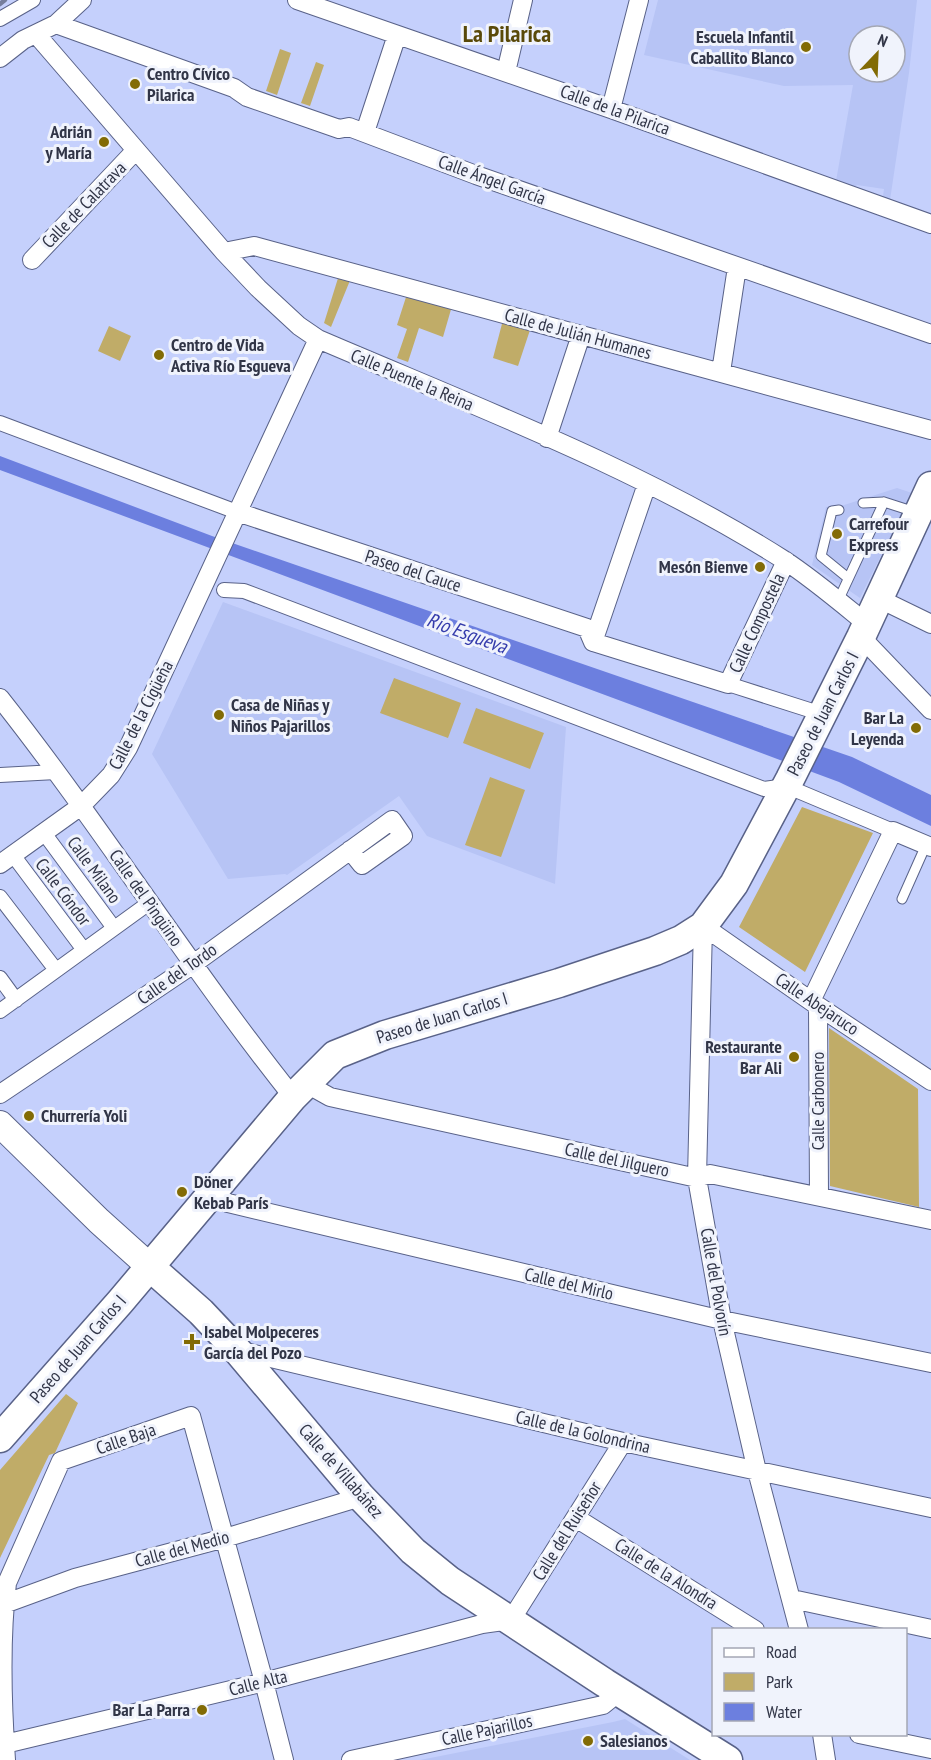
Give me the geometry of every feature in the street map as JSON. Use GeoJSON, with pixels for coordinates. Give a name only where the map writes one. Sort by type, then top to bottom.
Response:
{"type":"FeatureCollection","features":[{"type":"Feature","properties":{"kind":"main road","name":"Paseo de Juan Carlos I"},"geometry":{"type":"LineString","coordinates":[[864,630],[888,603],[908,575],[931,486]]}},
{"type":"Feature","properties":{"kind":"main road","name":"Paseo de Juan Carlos I"},"geometry":{"type":"LineString","coordinates":[[0,1438],[299,1090],[335,1055],[385,1035],[559,983],[655,951],[681,940],[703,926],[734,884],[789,782],[864,630],[924,520]]}},
{"type":"Feature","properties":{"kind":"main road","name":"Calle de Villabáñez"},"geometry":{"type":"LineString","coordinates":[[0,1124],[99,1221],[201,1312],[236,1349],[361,1497],[413,1551],[450,1581],[619,1692],[729,1760]]}},
{"type":"Feature","properties":{"kind":"street"},"geometry":{"type":"LineString","coordinates":[[0,19],[33,0]]}},
{"type":"Feature","properties":{"kind":"street"},"geometry":{"type":"LineString","coordinates":[[0,58],[23,40],[56,24],[81,0]]}},
{"type":"Feature","properties":{"kind":"street","name":"Calle de la Pilarica"},"geometry":{"type":"LineString","coordinates":[[297,0],[611,109],[931,224]]}},
{"type":"Feature","properties":{"kind":"street"},"geometry":{"type":"LineString","coordinates":[[506,72],[523,0]]}},
{"type":"Feature","properties":{"kind":"street"},"geometry":{"type":"LineString","coordinates":[[611,109],[639,0]]}},
{"type":"Feature","properties":{"kind":"street","name":"Calle Ángel García"},"geometry":{"type":"LineString","coordinates":[[56,24],[234,88],[247,97],[339,129],[349,127],[365,132],[476,175],[931,334]]}},
{"type":"Feature","properties":{"kind":"street","name":"Calle Puente la Reina"},"geometry":{"type":"LineString","coordinates":[[36,34],[224,252],[299,326],[318,339],[647,484],[734,529],[786,561],[838,601],[931,710]]}},
{"type":"Feature","properties":{"kind":"street"},"geometry":{"type":"LineString","coordinates":[[365,132],[397,35]]}},
{"type":"Feature","properties":{"kind":"street","name":"Calle de Calatrava"},"geometry":{"type":"LineString","coordinates":[[32,260],[136,150]]}},
{"type":"Feature","properties":{"kind":"street","name":"Calle de Julián Humanes"},"geometry":{"type":"LineString","coordinates":[[224,252],[254,246],[931,430]]}},
{"type":"Feature","properties":{"kind":"street"},"geometry":{"type":"LineString","coordinates":[[721,372],[737,267]]}},
{"type":"Feature","properties":{"kind":"street"},"geometry":{"type":"LineString","coordinates":[[547,438],[581,335]]}},
{"type":"Feature","properties":{"kind":"street","name":"Calle de la Cigüeña"},"geometry":{"type":"LineString","coordinates":[[6,860],[81,806],[111,775],[128,748],[318,339]]}},
{"type":"Feature","properties":{"kind":"street","name":"Paseo del Cauce"},"geometry":{"type":"LineString","coordinates":[[0,423],[234,518],[587,628],[593,642],[822,714]]}},
{"type":"Feature","properties":{"kind":"street"},"geometry":{"type":"LineString","coordinates":[[593,642],[647,484]]}},
{"type":"Feature","properties":{"kind":"street","name":"Calle Compostela"},"geometry":{"type":"LineString","coordinates":[[728,684],[786,561]]}},
{"type":"Feature","properties":{"kind":"street"},"geometry":{"type":"LineString","coordinates":[[224,590],[244,591],[764,789],[789,782],[928,846]]}},
{"type":"Feature","properties":{"kind":"street"},"geometry":{"type":"LineString","coordinates":[[888,603],[931,624]]}},
{"type":"Feature","properties":{"kind":"street","name":"Calle del Pingüino"},"geometry":{"type":"LineString","coordinates":[[2,703],[81,806],[192,965],[299,1090]]}},
{"type":"Feature","properties":{"kind":"street"},"geometry":{"type":"LineString","coordinates":[[0,775],[56,772]]}},
{"type":"Feature","properties":{"kind":"street","name":"Calle Carbonero"},"geometry":{"type":"LineString","coordinates":[[819,1197],[814,1003],[894,831]]}},
{"type":"Feature","properties":{"kind":"street","name":"Calle Milano"},"geometry":{"type":"LineString","coordinates":[[44,833],[114,928]]}},
{"type":"Feature","properties":{"kind":"street","name":"Calle del Tordo"},"geometry":{"type":"LineString","coordinates":[[0,1094],[192,965],[350,850]]}},
{"type":"Feature","properties":{"kind":"street","name":"Calle Cóndor"},"geometry":{"type":"LineString","coordinates":[[6,860],[84,950]]}},
{"type":"Feature","properties":{"kind":"street"},"geometry":{"type":"LineString","coordinates":[[0,897],[56,970]]}},
{"type":"Feature","properties":{"kind":"street"},"geometry":{"type":"LineString","coordinates":[[0,1011],[150,903]]}},
{"type":"Feature","properties":{"kind":"street","name":"Calle Abejaruco"},"geometry":{"type":"LineString","coordinates":[[703,926],[814,1003],[930,1077]]}},
{"type":"Feature","properties":{"kind":"street","name":"Calle del Polvorín"},"geometry":{"type":"LineString","coordinates":[[703,926],[697,1178],[722,1320],[757,1471],[799,1628]]}},
{"type":"Feature","properties":{"kind":"street"},"geometry":{"type":"LineString","coordinates":[[0,978],[16,1000]]}},
{"type":"Feature","properties":{"kind":"street","name":"Calle del Jilguero"},"geometry":{"type":"LineString","coordinates":[[299,1090],[697,1178],[710,1174],[931,1220]]}},
{"type":"Feature","properties":{"kind":"street","name":"Calle del Mirlo"},"geometry":{"type":"LineString","coordinates":[[210,1194],[239,1206],[722,1320],[931,1363]]}},
{"type":"Feature","properties":{"kind":"street","name":"Calle de la Golondrina"},"geometry":{"type":"LineString","coordinates":[[236,1349],[623,1442],[931,1508]]}},
{"type":"Feature","properties":{"kind":"street","name":"Calle Baja"},"geometry":{"type":"LineString","coordinates":[[4,1604],[7,1583],[61,1461],[190,1416],[225,1538]]}},
{"type":"Feature","properties":{"kind":"street","name":"Calle del Ruiseñor"},"geometry":{"type":"LineString","coordinates":[[511,1620],[623,1442]]}},
{"type":"Feature","properties":{"kind":"street","name":"Calle del Medio"},"geometry":{"type":"LineString","coordinates":[[4,1604],[75,1578],[225,1538],[361,1497]]}},
{"type":"Feature","properties":{"kind":"street","name":"Calle de la Alondra"},"geometry":{"type":"LineString","coordinates":[[576,1518],[753,1628]]}},
{"type":"Feature","properties":{"kind":"street"},"geometry":{"type":"LineString","coordinates":[[225,1538],[284,1760]]}},
{"type":"Feature","properties":{"kind":"street"},"geometry":{"type":"LineString","coordinates":[[792,1599],[931,1629]]}},
{"type":"Feature","properties":{"kind":"street"},"geometry":{"type":"LineString","coordinates":[[4,1604],[6,1752]]}},
{"type":"Feature","properties":{"kind":"street","name":"Calle Alta"},"geometry":{"type":"LineString","coordinates":[[6,1752],[482,1624],[511,1620]]}},
{"type":"Feature","properties":{"kind":"street","name":"Calle Pajarillos"},"geometry":{"type":"LineString","coordinates":[[351,1760],[603,1705],[619,1692]]}},
{"type":"Feature","properties":{"kind":"street"},"geometry":{"type":"LineString","coordinates":[[822,1736],[826,1760]]}},
{"type":"Feature","properties":{"kind":"street"},"geometry":{"type":"LineString","coordinates":[[869,1736],[931,1749]]}},
{"type":"Feature","properties":{"kind":"lane"},"geometry":{"type":"LineString","coordinates":[[838,601],[884,502]]}},
{"type":"Feature","properties":{"kind":"lane"},"geometry":{"type":"LineString","coordinates":[[863,503],[884,502],[924,520]]}},
{"type":"Feature","properties":{"kind":"lane"},"geometry":{"type":"LineString","coordinates":[[839,510],[832,511],[821,556],[848,578]]}},
{"type":"Feature","properties":{"kind":"lane"},"geometry":{"type":"LineString","coordinates":[[902,899],[928,846]]}},
{"type":"Feature","properties":{"kind":"shaded area"},"geometry":{"type":"Polygon","coordinates":[[[658,0],[917,0],[909,73],[890,200],[883,196],[884,189],[857,185],[854,187],[836,181],[853,85],[784,86],[644,55],[658,0]]]}},
{"type":"Feature","properties":{"kind":"shaded area"},"geometry":{"type":"Polygon","coordinates":[[[897,488],[912,493],[860,598],[812,565],[826,507],[838,507],[897,488]]]}},
{"type":"Feature","properties":{"kind":"shaded area"},"geometry":{"type":"Polygon","coordinates":[[[223,602],[566,727],[555,884],[427,836],[399,796],[287,875],[228,879],[152,754],[223,602]]]}},
{"type":"Feature","properties":{"kind":"shaded area","name":"Salesianos"},"geometry":{"type":"Polygon","coordinates":[[[625,1719],[690,1760],[420,1760],[613,1722],[625,1719]]]}},
{"type":"Feature","properties":{"kind":"green space"},"geometry":{"type":"Polygon","coordinates":[[[280,49],[291,53],[277,95],[266,91],[280,49]]]}},
{"type":"Feature","properties":{"kind":"green space"},"geometry":{"type":"Polygon","coordinates":[[[316,62],[324,65],[310,106],[301,103],[316,62]]]}},
{"type":"Feature","properties":{"kind":"green space"},"geometry":{"type":"Polygon","coordinates":[[[339,275],[351,278],[331,327],[324,323],[339,275]]]}},
{"type":"Feature","properties":{"kind":"green space"},"geometry":{"type":"Polygon","coordinates":[[[407,294],[452,306],[443,337],[419,328],[408,362],[397,358],[407,329],[397,325],[407,294]]]}},
{"type":"Feature","properties":{"kind":"green space"},"geometry":{"type":"Polygon","coordinates":[[[503,320],[531,327],[518,366],[493,358],[503,320]]]}},
{"type":"Feature","properties":{"kind":"green space"},"geometry":{"type":"Polygon","coordinates":[[[109,326],[131,336],[120,361],[98,351],[109,326]]]}},
{"type":"Feature","properties":{"kind":"green space"},"geometry":{"type":"Polygon","coordinates":[[[394,678],[461,703],[448,738],[380,713],[394,678]]]}},
{"type":"Feature","properties":{"kind":"green space"},"geometry":{"type":"Polygon","coordinates":[[[476,708],[544,733],[530,769],[463,743],[476,708]]]}},
{"type":"Feature","properties":{"kind":"green space"},"geometry":{"type":"Polygon","coordinates":[[[490,777],[525,790],[501,857],[465,845],[490,777]]]}},
{"type":"Feature","properties":{"kind":"green space"},"geometry":{"type":"Polygon","coordinates":[[[802,807],[873,833],[805,972],[739,927],[802,807]]]}},
{"type":"Feature","properties":{"kind":"green space"},"geometry":{"type":"Polygon","coordinates":[[[829,1028],[918,1089],[919,1207],[830,1186],[829,1028]]]}},
{"type":"Feature","properties":{"kind":"green space"},"geometry":{"type":"Polygon","coordinates":[[[66,1394],[78,1403],[55,1453],[49,1455],[0,1558],[0,1470],[66,1394]]]}},
{"type":"Feature","properties":{"kind":"water","name":"Río Esgueva"},"geometry":{"type":"Polygon","coordinates":[[[0,456],[212,536],[852,757],[931,795],[931,826],[839,782],[0,470],[0,456]]]}},
{"type":"Feature","properties":{"kind":"railway"},"geometry":{"type":"LineString","coordinates":[[0,4],[5,0]]}},
{"type":"Feature","properties":{"kind":"place","name":"Escuela Infantil Caballito Blanco"},"geometry":{"type":"Point","coordinates":[806,47]}},
{"type":"Feature","properties":{"kind":"place","name":"Centro Cívico Pilarica"},"geometry":{"type":"Point","coordinates":[135,84]}},
{"type":"Feature","properties":{"kind":"place","name":"Adrián y María"},"geometry":{"type":"Point","coordinates":[104,142]}},
{"type":"Feature","properties":{"kind":"place","name":"Centro de Vida Activa Río Esgueva"},"geometry":{"type":"Point","coordinates":[159,355]}},
{"type":"Feature","properties":{"kind":"place","name":"Carrefour Express"},"geometry":{"type":"Point","coordinates":[837,534]}},
{"type":"Feature","properties":{"kind":"place","name":"Mesón Bienve"},"geometry":{"type":"Point","coordinates":[760,567]}},
{"type":"Feature","properties":{"kind":"place","name":"Casa de Niñas y Niños Pajarillos"},"geometry":{"type":"Point","coordinates":[219,715]}},
{"type":"Feature","properties":{"kind":"place","name":"Bar La Leyenda"},"geometry":{"type":"Point","coordinates":[916,728]}},
{"type":"Feature","properties":{"kind":"place","name":"Restaurante Bar Ali"},"geometry":{"type":"Point","coordinates":[794,1057]}},
{"type":"Feature","properties":{"kind":"place","name":"Churrería Yoli"},"geometry":{"type":"Point","coordinates":[29,1116]}},
{"type":"Feature","properties":{"kind":"place","name":"Döner Kebab París"},"geometry":{"type":"Point","coordinates":[182,1192]}},
{"type":"Feature","properties":{"kind":"place","name":"Isabel Molpeceres García del Pozo"},"geometry":{"type":"Point","coordinates":[192,1342]}},
{"type":"Feature","properties":{"kind":"place","name":"Bar La Parra"},"geometry":{"type":"Point","coordinates":[202,1710]}},
{"type":"Feature","properties":{"kind":"place","name":"Salesianos"},"geometry":{"type":"Point","coordinates":[588,1741]}},
{"type":"Feature","properties":{"kind":"district","name":"La Pilarica"},"geometry":{"type":"Point","coordinates":[507,34]}}]}
